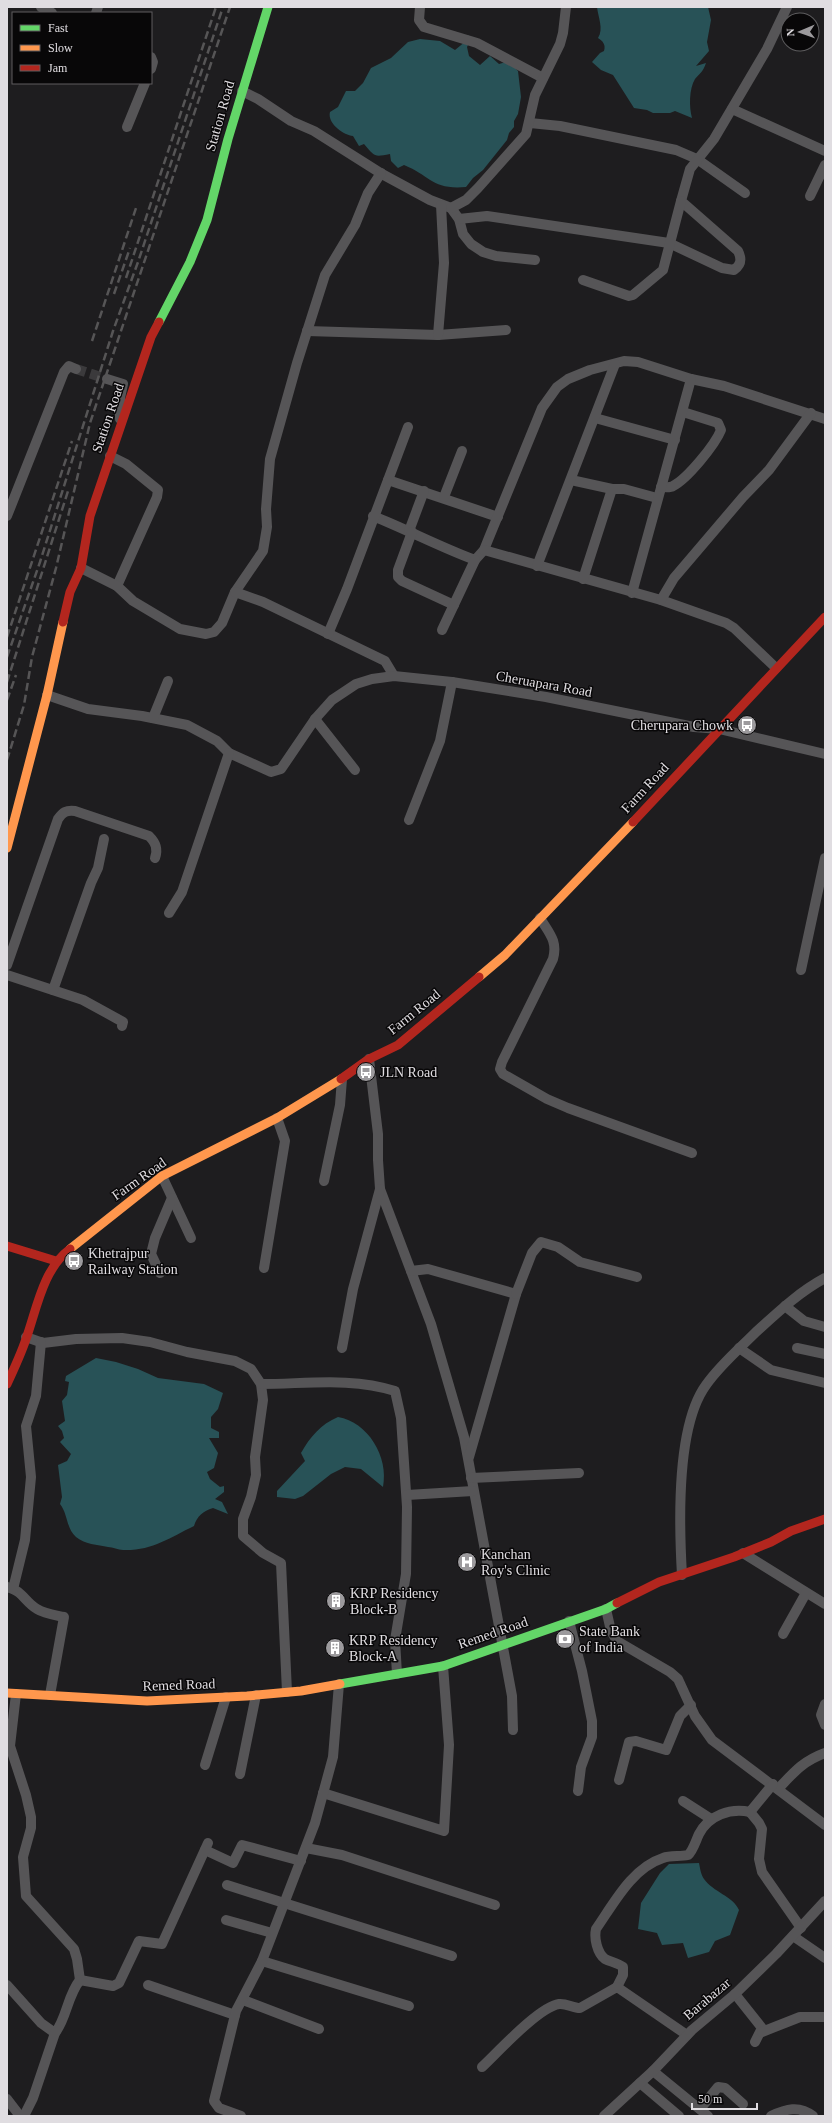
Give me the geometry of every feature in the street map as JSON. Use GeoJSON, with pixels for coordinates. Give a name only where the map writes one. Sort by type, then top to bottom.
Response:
{"type":"FeatureCollection","features":[{"type":"Feature","properties":{"kind":"street"},"geometry":{"type":"LineString","coordinates":[[41,7],[50,12]]}},
{"type":"Feature","properties":{"kind":"street","name":"Station Road"},"geometry":{"type":"LineString","coordinates":[[7,848],[47,695],[70,592],[81,568],[90,516],[151,337],[190,262],[207,220],[215,184],[268,7]]}},
{"type":"Feature","properties":{"kind":"street"},"geometry":{"type":"LineString","coordinates":[[420,7],[419,20],[424,26],[477,43],[543,78]]}},
{"type":"Feature","properties":{"kind":"street"},"geometry":{"type":"LineString","coordinates":[[451,208],[466,200],[526,134],[530,123],[535,95],[560,44],[563,33],[566,7]]}},
{"type":"Feature","properties":{"kind":"street"},"geometry":{"type":"LineString","coordinates":[[583,280],[625,296],[633,295],[663,270],[690,169],[714,139],[732,109],[767,49],[786,7]]}},
{"type":"Feature","properties":{"kind":"street"},"geometry":{"type":"LineString","coordinates":[[127,127],[145,84]]}},
{"type":"Feature","properties":{"kind":"street"},"geometry":{"type":"LineString","coordinates":[[242,91],[258,99],[291,121],[314,131],[346,153],[381,173],[441,205],[451,208],[459,219],[463,234],[471,244],[483,252],[496,256],[535,260]]}},
{"type":"Feature","properties":{"kind":"street"},"geometry":{"type":"LineString","coordinates":[[732,109],[825,151]]}},
{"type":"Feature","properties":{"kind":"street"},"geometry":{"type":"LineString","coordinates":[[530,123],[560,126],[661,146],[697,159],[744,193]]}},
{"type":"Feature","properties":{"kind":"street"},"geometry":{"type":"LineString","coordinates":[[810,196],[825,165]]}},
{"type":"Feature","properties":{"kind":"street"},"geometry":{"type":"LineString","coordinates":[[81,568],[118,586],[133,601],[180,629],[206,634],[214,632],[222,623],[235,592],[262,551],[267,527],[266,508],[270,460],[297,363],[325,275],[355,225],[368,194],[381,173]]}},
{"type":"Feature","properties":{"kind":"street"},"geometry":{"type":"LineString","coordinates":[[459,219],[487,216],[669,243],[728,270],[734,270],[741,262],[741,257],[738,251],[681,200]]}},
{"type":"Feature","properties":{"kind":"street"},"geometry":{"type":"LineString","coordinates":[[438,335],[444,263],[441,205]]}},
{"type":"Feature","properties":{"kind":"street"},"geometry":{"type":"LineString","coordinates":[[307,331],[438,335],[506,330]]}},
{"type":"Feature","properties":{"kind":"street"},"geometry":{"type":"LineString","coordinates":[[442,630],[475,560],[484,550],[542,408],[557,387],[568,378],[590,370],[624,361],[638,362],[691,379],[724,386],[811,413],[825,419]]}},
{"type":"Feature","properties":{"kind":"street"},"geometry":{"type":"LineString","coordinates":[[537,566],[615,364]]}},
{"type":"Feature","properties":{"kind":"street"},"geometry":{"type":"LineString","coordinates":[[7,516],[64,372],[69,366],[76,369]]}},
{"type":"Feature","properties":{"kind":"street"},"geometry":{"type":"LineString","coordinates":[[107,379],[123,384],[119,414],[121,422]]}},
{"type":"Feature","properties":{"kind":"street"},"geometry":{"type":"LineString","coordinates":[[632,593],[691,379]]}},
{"type":"Feature","properties":{"kind":"street"},"geometry":{"type":"LineString","coordinates":[[661,486],[672,487],[683,479],[708,450],[721,430],[718,423],[683,412]]}},
{"type":"Feature","properties":{"kind":"street"},"geometry":{"type":"LineString","coordinates":[[661,600],[674,578],[743,497],[769,470],[811,413]]}},
{"type":"Feature","properties":{"kind":"street"},"geometry":{"type":"LineString","coordinates":[[595,418],[675,440]]}},
{"type":"Feature","properties":{"kind":"street"},"geometry":{"type":"LineString","coordinates":[[328,634],[347,589],[373,516],[408,427]]}},
{"type":"Feature","properties":{"kind":"street"},"geometry":{"type":"LineString","coordinates":[[444,497],[462,451]]}},
{"type":"Feature","properties":{"kind":"street"},"geometry":{"type":"LineString","coordinates":[[110,456],[126,464],[158,490],[118,586]]}},
{"type":"Feature","properties":{"kind":"street"},"geometry":{"type":"LineString","coordinates":[[388,480],[444,497],[498,517]]}},
{"type":"Feature","properties":{"kind":"street"},"geometry":{"type":"LineString","coordinates":[[571,480],[612,489],[624,489],[657,498]]}},
{"type":"Feature","properties":{"kind":"street"},"geometry":{"type":"LineString","coordinates":[[583,579],[612,489]]}},
{"type":"Feature","properties":{"kind":"street"},"geometry":{"type":"LineString","coordinates":[[424,491],[398,570],[398,577],[402,581],[454,606]]}},
{"type":"Feature","properties":{"kind":"street"},"geometry":{"type":"LineString","coordinates":[[373,516],[411,532],[436,546],[475,560]]}},
{"type":"Feature","properties":{"kind":"street"},"geometry":{"type":"LineString","coordinates":[[484,550],[661,600],[734,628],[776,668]]}},
{"type":"Feature","properties":{"kind":"street"},"geometry":{"type":"LineString","coordinates":[[235,592],[263,602],[385,661],[394,676]]}},
{"type":"Feature","properties":{"kind":"street","name":"Farm Road"},"geometry":{"type":"LineString","coordinates":[[7,1384],[56,1261],[79,1240],[162,1176],[277,1118],[342,1079],[370,1059],[398,1045],[505,955],[638,817],[825,617]]}},
{"type":"Feature","properties":{"kind":"street","name":"Cheruapara Road"},"geometry":{"type":"LineString","coordinates":[[47,695],[88,709],[153,718],[187,725],[217,741],[229,753],[271,772],[281,769],[316,719],[332,700],[356,684],[372,679],[394,676],[452,682],[546,697],[673,722],[719,729],[825,754]]}},
{"type":"Feature","properties":{"kind":"street"},"geometry":{"type":"LineString","coordinates":[[153,718],[168,681]]}},
{"type":"Feature","properties":{"kind":"street"},"geometry":{"type":"LineString","coordinates":[[409,820],[440,741],[452,682]]}},
{"type":"Feature","properties":{"kind":"street"},"geometry":{"type":"LineString","coordinates":[[316,719],[355,770]]}},
{"type":"Feature","properties":{"kind":"street"},"geometry":{"type":"LineString","coordinates":[[170,913],[182,892],[229,753]]}},
{"type":"Feature","properties":{"kind":"street"},"geometry":{"type":"LineString","coordinates":[[7,965],[58,819],[62,813],[68,810],[75,810],[149,836],[155,842],[157,853],[155,858]]}},
{"type":"Feature","properties":{"kind":"street"},"geometry":{"type":"LineString","coordinates":[[53,990],[91,883],[98,868],[104,839]]}},
{"type":"Feature","properties":{"kind":"street"},"geometry":{"type":"LineString","coordinates":[[801,970],[825,858]]}},
{"type":"Feature","properties":{"kind":"street"},"geometry":{"type":"LineString","coordinates":[[540,918],[554,942],[556,949],[502,1062],[500,1069],[503,1074],[547,1099],[568,1108],[692,1153]]}},
{"type":"Feature","properties":{"kind":"street"},"geometry":{"type":"LineString","coordinates":[[7,975],[83,1000],[124,1022],[122,1026]]}},
{"type":"Feature","properties":{"kind":"street"},"geometry":{"type":"LineString","coordinates":[[370,1059],[378,1134],[380,1189],[411,1270],[449,1383],[468,1458],[512,1696],[513,1730]]}},
{"type":"Feature","properties":{"kind":"street"},"geometry":{"type":"LineString","coordinates":[[324,1181],[340,1105],[342,1079]]}},
{"type":"Feature","properties":{"kind":"street"},"geometry":{"type":"LineString","coordinates":[[264,1268],[285,1141],[277,1118]]}},
{"type":"Feature","properties":{"kind":"street"},"geometry":{"type":"LineString","coordinates":[[162,1176],[191,1238]]}},
{"type":"Feature","properties":{"kind":"street"},"geometry":{"type":"LineString","coordinates":[[342,1348],[352,1289],[380,1189]]}},
{"type":"Feature","properties":{"kind":"street"},"geometry":{"type":"LineString","coordinates":[[160,1273],[152,1254],[155,1238],[172,1198]]}},
{"type":"Feature","properties":{"kind":"street"},"geometry":{"type":"LineString","coordinates":[[468,1458],[516,1294],[532,1253],[541,1242],[558,1247],[580,1262],[637,1277]]}},
{"type":"Feature","properties":{"kind":"street"},"geometry":{"type":"LineString","coordinates":[[7,1246],[56,1261]]}},
{"type":"Feature","properties":{"kind":"street"},"geometry":{"type":"LineString","coordinates":[[411,1270],[428,1269],[516,1294]]}},
{"type":"Feature","properties":{"kind":"street"},"geometry":{"type":"LineString","coordinates":[[682,1575],[681,1496],[684,1455],[692,1411],[706,1385],[739,1348],[785,1306],[810,1286],[825,1278]]}},
{"type":"Feature","properties":{"kind":"street"},"geometry":{"type":"LineString","coordinates":[[785,1306],[804,1321],[825,1328]]}},
{"type":"Feature","properties":{"kind":"street"},"geometry":{"type":"LineString","coordinates":[[26,1338],[41,1342],[122,1338],[150,1342],[186,1352],[235,1361],[251,1369],[261,1384],[263,1400],[255,1457],[256,1475],[244,1519],[244,1536],[263,1553],[281,1564],[287,1692]]}},
{"type":"Feature","properties":{"kind":"street"},"geometry":{"type":"LineString","coordinates":[[41,1342],[36,1396],[26,1426],[31,1477],[25,1540],[10,1588],[22,1594],[31,1605],[38,1610],[51,1615],[64,1617],[50,1695]]}},
{"type":"Feature","properties":{"kind":"street"},"geometry":{"type":"LineString","coordinates":[[739,1348],[771,1370],[825,1383]]}},
{"type":"Feature","properties":{"kind":"street"},"geometry":{"type":"LineString","coordinates":[[797,1348],[825,1354]]}},
{"type":"Feature","properties":{"kind":"street"},"geometry":{"type":"LineString","coordinates":[[261,1384],[329,1382],[374,1384],[395,1391],[401,1418],[407,1495],[406,1574],[394,1640],[397,1674]]}},
{"type":"Feature","properties":{"kind":"street"},"geometry":{"type":"LineString","coordinates":[[472,1478],[579,1473]]}},
{"type":"Feature","properties":{"kind":"street"},"geometry":{"type":"LineString","coordinates":[[407,1495],[473,1491]]}},
{"type":"Feature","properties":{"kind":"street","name":"Remed Road"},"geometry":{"type":"LineString","coordinates":[[12,1693],[147,1701],[226,1697],[287,1692],[443,1666],[606,1609],[659,1582],[743,1553],[771,1542],[791,1531],[825,1519]]}},
{"type":"Feature","properties":{"kind":"street"},"geometry":{"type":"LineString","coordinates":[[743,1553],[825,1604]]}},
{"type":"Feature","properties":{"kind":"street"},"geometry":{"type":"LineString","coordinates":[[783,1634],[806,1593]]}},
{"type":"Feature","properties":{"kind":"street"},"geometry":{"type":"LineString","coordinates":[[606,1609],[611,1631],[617,1641],[674,1676],[684,1689],[702,1728],[712,1740],[825,1825]]}},
{"type":"Feature","properties":{"kind":"street"},"geometry":{"type":"LineString","coordinates":[[569,1621],[582,1671],[592,1721],[592,1737],[581,1767],[578,1792]]}},
{"type":"Feature","properties":{"kind":"street"},"geometry":{"type":"LineString","coordinates":[[323,1793],[444,1831],[449,1745],[443,1666]]}},
{"type":"Feature","properties":{"kind":"street"},"geometry":{"type":"LineString","coordinates":[[241,2116],[219,2108],[214,2101],[235,2015],[262,1961],[302,1861],[323,1793],[333,1757],[339,1684]]}},
{"type":"Feature","properties":{"kind":"street"},"geometry":{"type":"LineString","coordinates":[[12,1693],[10,1746],[26,1795],[31,1828],[23,1857],[26,1896],[74,1949],[80,1980],[66,2004],[61,2026],[55,2033],[33,2098],[24,2116]]}},
{"type":"Feature","properties":{"kind":"street"},"geometry":{"type":"LineString","coordinates":[[240,1774],[256,1695]]}},
{"type":"Feature","properties":{"kind":"street"},"geometry":{"type":"LineString","coordinates":[[205,1765],[226,1697]]}},
{"type":"Feature","properties":{"kind":"street"},"geometry":{"type":"LineString","coordinates":[[825,1704],[821,1715],[825,1725]]}},
{"type":"Feature","properties":{"kind":"street"},"geometry":{"type":"LineString","coordinates":[[619,1780],[629,1742],[636,1741],[666,1750],[680,1716],[691,1705]]}},
{"type":"Feature","properties":{"kind":"street"},"geometry":{"type":"LineString","coordinates":[[750,1812],[806,1761],[825,1753]]}},
{"type":"Feature","properties":{"kind":"street"},"geometry":{"type":"LineString","coordinates":[[683,1801],[711,1819]]}},
{"type":"Feature","properties":{"kind":"street"},"geometry":{"type":"LineString","coordinates":[[482,2067],[537,2015],[560,2004],[580,2008],[617,1987],[624,1970],[620,1965],[605,1958],[601,1954],[596,1940],[596,1929],[635,1875],[663,1858],[690,1854],[700,1832],[711,1819],[734,1810],[750,1812],[762,1829],[759,1860],[762,1872],[801,1928]]}},
{"type":"Feature","properties":{"kind":"street"},"geometry":{"type":"LineString","coordinates":[[80,1980],[113,1986],[119,1983],[139,1941],[162,1944],[207,1846],[233,1863],[242,1845],[302,1861]]}},
{"type":"Feature","properties":{"kind":"street"},"geometry":{"type":"LineString","coordinates":[[306,1848],[356,1859],[495,1906]]}},
{"type":"Feature","properties":{"kind":"street"},"geometry":{"type":"LineString","coordinates":[[227,1885],[452,1956]]}},
{"type":"Feature","properties":{"kind":"street","name":"Barabazar"},"geometry":{"type":"LineString","coordinates":[[604,2116],[653,2071],[687,2035],[735,1994],[824,1904]]}},
{"type":"Feature","properties":{"kind":"street"},"geometry":{"type":"LineString","coordinates":[[226,1920],[272,1933]]}},
{"type":"Feature","properties":{"kind":"street"},"geometry":{"type":"LineString","coordinates":[[793,1936],[825,1958]]}},
{"type":"Feature","properties":{"kind":"street"},"geometry":{"type":"LineString","coordinates":[[262,1961],[409,2006]]}},
{"type":"Feature","properties":{"kind":"street"},"geometry":{"type":"LineString","coordinates":[[148,1985],[235,2015]]}},
{"type":"Feature","properties":{"kind":"street"},"geometry":{"type":"LineString","coordinates":[[617,1987],[687,2035]]}},
{"type":"Feature","properties":{"kind":"street"},"geometry":{"type":"LineString","coordinates":[[8,1990],[41,2023],[55,2033]]}},
{"type":"Feature","properties":{"kind":"street"},"geometry":{"type":"LineString","coordinates":[[735,1994],[759,2024],[762,2032]]}},
{"type":"Feature","properties":{"kind":"street"},"geometry":{"type":"LineString","coordinates":[[243,2000],[319,2029]]}},
{"type":"Feature","properties":{"kind":"street"},"geometry":{"type":"LineString","coordinates":[[755,2042],[762,2032],[800,2017],[825,2017]]}},
{"type":"Feature","properties":{"kind":"street"},"geometry":{"type":"LineString","coordinates":[[653,2071],[708,2116]]}},
{"type":"Feature","properties":{"kind":"street"},"geometry":{"type":"LineString","coordinates":[[640,2083],[679,2116]]}},
{"type":"Feature","properties":{"kind":"street"},"geometry":{"type":"LineString","coordinates":[[700,2109],[718,2087],[725,2088],[743,2104]]}},
{"type":"Feature","properties":{"kind":"street"},"geometry":{"type":"LineString","coordinates":[[7,2099],[20,2116]]}},
{"type":"Feature","properties":{"kind":"street"},"geometry":{"type":"LineString","coordinates":[[771,2116],[788,2108],[805,2110],[813,2116]]}},
{"type":"Feature","properties":{"kind":"water"},"geometry":{"type":"Polygon","coordinates":[[[597,7],[708,7],[711,20],[707,42],[709,51],[696,66],[706,63],[703,70],[693,83],[690,103],[692,118],[675,111],[670,113],[653,113],[647,110],[634,108],[613,75],[601,70],[592,62],[605,49],[604,43],[598,38],[601,27],[597,7]]]}},
{"type":"Feature","properties":{"kind":"water"},"geometry":{"type":"Polygon","coordinates":[[[468,35],[471,39],[467,47],[469,56],[480,65],[490,56],[499,64],[506,62],[511,64],[518,71],[521,97],[518,114],[514,121],[514,127],[509,133],[507,140],[483,170],[473,178],[466,187],[446,186],[439,184],[404,165],[398,168],[391,161],[390,154],[378,156],[373,154],[364,144],[359,146],[353,136],[341,131],[333,124],[330,112],[338,107],[346,91],[355,91],[363,83],[371,68],[391,58],[408,42],[420,39],[440,41],[455,50],[466,41],[468,35]]]}},
{"type":"Feature","properties":{"kind":"water"},"geometry":{"type":"Polygon","coordinates":[[[96,1358],[138,1369],[158,1378],[204,1384],[223,1393],[218,1409],[211,1417],[211,1428],[219,1432],[219,1438],[209,1438],[218,1453],[214,1468],[207,1472],[210,1479],[220,1487],[224,1486],[224,1492],[215,1499],[222,1502],[228,1514],[213,1508],[209,1509],[203,1512],[195,1522],[194,1526],[160,1543],[133,1550],[121,1550],[91,1544],[76,1537],[70,1529],[63,1508],[60,1504],[62,1497],[58,1465],[67,1461],[71,1454],[60,1442],[64,1438],[62,1431],[58,1426],[65,1421],[62,1401],[67,1395],[69,1382],[65,1381],[66,1376],[96,1358]]]}},
{"type":"Feature","properties":{"kind":"water"},"geometry":{"type":"Polygon","coordinates":[[[338,1417],[349,1420],[359,1426],[367,1433],[374,1443],[383,1464],[383,1487],[361,1469],[345,1467],[331,1474],[303,1496],[295,1499],[277,1497],[277,1491],[305,1461],[301,1453],[308,1442],[321,1427],[338,1417]]]}},
{"type":"Feature","properties":{"kind":"water"},"geometry":{"type":"Polygon","coordinates":[[[699,1863],[704,1879],[712,1887],[728,1897],[739,1910],[730,1935],[715,1941],[709,1952],[688,1958],[683,1943],[662,1945],[657,1933],[638,1929],[641,1903],[660,1873],[669,1864],[699,1863]]]}},
{"type":"Feature","properties":{"kind":"tunnel"},"geometry":{"type":"LineString","coordinates":[[76,369],[107,379]]}},
{"type":"Feature","properties":{"kind":"railway"},"geometry":{"type":"LineString","coordinates":[[126,278],[216,7]]}},
{"type":"Feature","properties":{"kind":"railway"},"geometry":{"type":"LineString","coordinates":[[7,657],[40,562],[113,331],[138,262],[223,7]]}},
{"type":"Feature","properties":{"kind":"railway"},"geometry":{"type":"LineString","coordinates":[[7,760],[24,705],[32,657],[56,568],[90,423],[230,7]]}},
{"type":"Feature","properties":{"kind":"railway"},"geometry":{"type":"LineString","coordinates":[[92,341],[136,208]]}},
{"type":"Feature","properties":{"kind":"railway"},"geometry":{"type":"LineString","coordinates":[[114,294],[130,248]]}},
{"type":"Feature","properties":{"kind":"railway"},"geometry":{"type":"LineString","coordinates":[[7,637],[72,441]]}},
{"type":"Feature","properties":{"kind":"railway"},"geometry":{"type":"LineString","coordinates":[[7,682],[69,488]]}},
{"type":"Feature","properties":{"kind":"railway"},"geometry":{"type":"LineString","coordinates":[[7,700],[16,675]]}},
{"type":"Feature","properties":{"kind":"traffic: fast"},"geometry":{"type":"LineString","coordinates":[[159,322],[190,262],[207,220],[228,139],[268,7]]}},
{"type":"Feature","properties":{"kind":"traffic: fast"},"geometry":{"type":"LineString","coordinates":[[340,1684],[443,1666],[606,1609],[617,1603]]}},
{"type":"Feature","properties":{"kind":"traffic: slow"},"geometry":{"type":"LineString","coordinates":[[7,848],[47,695],[63,622]]}},
{"type":"Feature","properties":{"kind":"traffic: slow"},"geometry":{"type":"LineString","coordinates":[[479,977],[505,955],[633,822]]}},
{"type":"Feature","properties":{"kind":"traffic: slow"},"geometry":{"type":"LineString","coordinates":[[70,1249],[162,1176],[277,1118],[341,1079]]}},
{"type":"Feature","properties":{"kind":"traffic: slow"},"geometry":{"type":"LineString","coordinates":[[7,1693],[147,1701],[247,1696],[301,1691],[340,1684]]}},
{"type":"Feature","properties":{"kind":"traffic: jam"},"geometry":{"type":"LineString","coordinates":[[63,622],[70,592],[81,568],[90,516],[151,337],[159,322]]}},
{"type":"Feature","properties":{"kind":"traffic: jam"},"geometry":{"type":"LineString","coordinates":[[633,822],[825,617]]}},
{"type":"Feature","properties":{"kind":"traffic: jam"},"geometry":{"type":"LineString","coordinates":[[341,1079],[369,1059],[398,1045],[479,977]]}},
{"type":"Feature","properties":{"kind":"traffic: jam"},"geometry":{"type":"LineString","coordinates":[[7,1246],[56,1261]]}},
{"type":"Feature","properties":{"kind":"traffic: jam"},"geometry":{"type":"LineString","coordinates":[[7,1384],[22,1350],[47,1278],[53,1267],[70,1249]]}},
{"type":"Feature","properties":{"kind":"traffic: jam"},"geometry":{"type":"LineString","coordinates":[[617,1603],[659,1582],[734,1557],[771,1542],[791,1531],[825,1519]]}},
{"type":"Feature","properties":{"kind":"place","name":"Cherupara Chowk"},"geometry":{"type":"Point","coordinates":[747,725]}},
{"type":"Feature","properties":{"kind":"place","name":"JLN Road"},"geometry":{"type":"Point","coordinates":[366,1072]}},
{"type":"Feature","properties":{"kind":"place","name":"Khetrajpur Railway Station"},"geometry":{"type":"Point","coordinates":[74,1261]}},
{"type":"Feature","properties":{"kind":"place","name":"Kanchan Roy's Clinic"},"geometry":{"type":"Point","coordinates":[467,1562]}},
{"type":"Feature","properties":{"kind":"place","name":"KRP Residency Block-B"},"geometry":{"type":"Point","coordinates":[336,1601]}},
{"type":"Feature","properties":{"kind":"place","name":"State Bank of India"},"geometry":{"type":"Point","coordinates":[565,1639]}},
{"type":"Feature","properties":{"kind":"place","name":"KRP Residency Block-A"},"geometry":{"type":"Point","coordinates":[335,1648]}}]}
